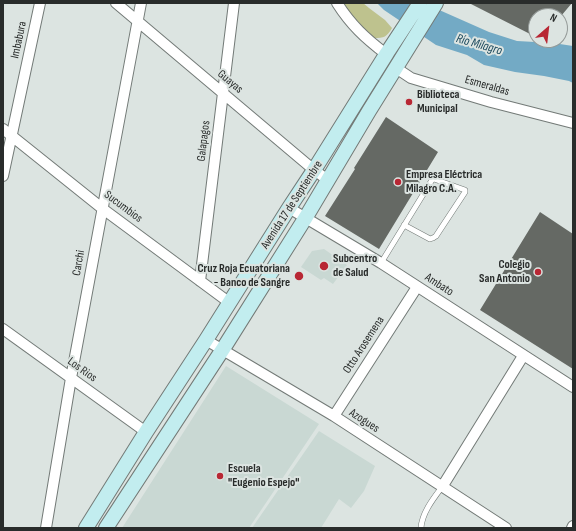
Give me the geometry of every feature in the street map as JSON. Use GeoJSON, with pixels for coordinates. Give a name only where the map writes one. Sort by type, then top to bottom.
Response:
{"type":"FeatureCollection","features":[{"type":"Feature","properties":{"kind":"street","name":"Imbabura"},"geometry":{"type":"LineString","coordinates":[[3,176],[40,3]]}},
{"type":"Feature","properties":{"kind":"street","name":"Guayas"},"geometry":{"type":"LineString","coordinates":[[116,3],[314,170],[328,180]]}},
{"type":"Feature","properties":{"kind":"street","name":"Carchi"},"geometry":{"type":"LineString","coordinates":[[46,528],[71,378],[140,3]]}},
{"type":"Feature","properties":{"kind":"street","name":"Galapagos"},"geometry":{"type":"LineString","coordinates":[[200,282],[234,3]]}},
{"type":"Feature","properties":{"kind":"street"},"geometry":{"type":"LineString","coordinates":[[337,3],[344,15],[358,31],[386,53]]}},
{"type":"Feature","properties":{"kind":"street","name":"Avenida 17 de Septiembre"},"geometry":{"type":"LineString","coordinates":[[86,528],[314,170],[386,53],[420,3]]}},
{"type":"Feature","properties":{"kind":"street","name":"Avenida 17 de Septiembre"},"geometry":{"type":"LineString","coordinates":[[106,528],[223,349],[306,217],[436,3]]}},
{"type":"Feature","properties":{"kind":"street","name":"Esmeraldas"},"geometry":{"type":"LineString","coordinates":[[398,65],[411,78],[490,102],[573,123]]}},
{"type":"Feature","properties":{"kind":"street","name":"Sucumbios"},"geometry":{"type":"LineString","coordinates":[[3,129],[103,209],[230,303]]}},
{"type":"Feature","properties":{"kind":"street","name":"Ambato"},"geometry":{"type":"LineString","coordinates":[[289,208],[381,263],[573,387]]}},
{"type":"Feature","properties":{"kind":"street","name":"Otto Arosemena"},"geometry":{"type":"LineString","coordinates":[[334,416],[417,287]]}},
{"type":"Feature","properties":{"kind":"street","name":"Los Rios"},"geometry":{"type":"LineString","coordinates":[[3,329],[146,432]]}},
{"type":"Feature","properties":{"kind":"street","name":"Azogues"},"geometry":{"type":"LineString","coordinates":[[206,340],[334,416],[506,528]]}},
{"type":"Feature","properties":{"kind":"street"},"geometry":{"type":"LineString","coordinates":[[442,487],[523,356]]}},
{"type":"Feature","properties":{"kind":"lane"},"geometry":{"type":"LineString","coordinates":[[381,263],[404,225],[432,180],[434,179],[465,190],[436,236],[433,238],[430,239],[404,225]]}},
{"type":"Feature","properties":{"kind":"lane"},"geometry":{"type":"LineString","coordinates":[[421,528],[421,522],[431,502],[442,487]]}},
{"type":"Feature","properties":{"kind":"shaded area","name":"Subcentro de Salud"},"geometry":{"type":"Polygon","coordinates":[[[324,249],[347,265],[333,284],[324,278],[321,280],[301,267],[312,251],[324,249]]]}},
{"type":"Feature","properties":{"kind":"shaded area","name":"Escuela \"Eugenio Espejo\""},"geometry":{"type":"Polygon","coordinates":[[[226,366],[319,424],[249,528],[122,528],[226,366]]]}},
{"type":"Feature","properties":{"kind":"shaded area"},"geometry":{"type":"Polygon","coordinates":[[[319,431],[375,466],[364,491],[351,508],[339,499],[321,528],[252,528],[319,431]]]}},
{"type":"Feature","properties":{"kind":"green space"},"geometry":{"type":"Polygon","coordinates":[[[341,3],[363,3],[385,20],[392,28],[385,36],[374,38],[357,23],[341,3]]]}},
{"type":"Feature","properties":{"kind":"water","name":"Río Milagro"},"geometry":{"type":"Polygon","coordinates":[[[377,3],[420,3],[489,32],[517,41],[528,42],[528,48],[568,48],[568,45],[573,46],[573,83],[484,65],[467,55],[436,45],[384,10],[377,3]]]}},
{"type":"Feature","properties":{"kind":"building"},"geometry":{"type":"Polygon","coordinates":[[[469,3],[572,3],[568,8],[528,8],[528,33],[469,3]]]}},
{"type":"Feature","properties":{"kind":"building","name":"Empresa Eléctrica Milagro C.A."},"geometry":{"type":"Polygon","coordinates":[[[386,117],[438,152],[379,249],[325,216],[386,117]]]}},
{"type":"Feature","properties":{"kind":"building","name":"Colegio San Antonio"},"geometry":{"type":"Polygon","coordinates":[[[540,212],[573,234],[573,369],[480,310],[540,212]]]}},
{"type":"Feature","properties":{"kind":"place","name":"Biblioteca Municipal"},"geometry":{"type":"Point","coordinates":[409,102]}},
{"type":"Feature","properties":{"kind":"place","name":"Empresa Eléctrica Milagro C.A."},"geometry":{"type":"Point","coordinates":[398,182]}},
{"type":"Feature","properties":{"kind":"place","name":"Subcentro de Salud"},"geometry":{"type":"Point","coordinates":[324,266]}},
{"type":"Feature","properties":{"kind":"place","name":"Colegio San Antonio"},"geometry":{"type":"Point","coordinates":[538,272]}},
{"type":"Feature","properties":{"kind":"place","name":"Cruz Roja Ecuatoriana - Banco de Sangre"},"geometry":{"type":"Point","coordinates":[299,276]}},
{"type":"Feature","properties":{"kind":"place","name":"Escuela \"Eugenio Espejo\""},"geometry":{"type":"Point","coordinates":[220,476]}}]}
